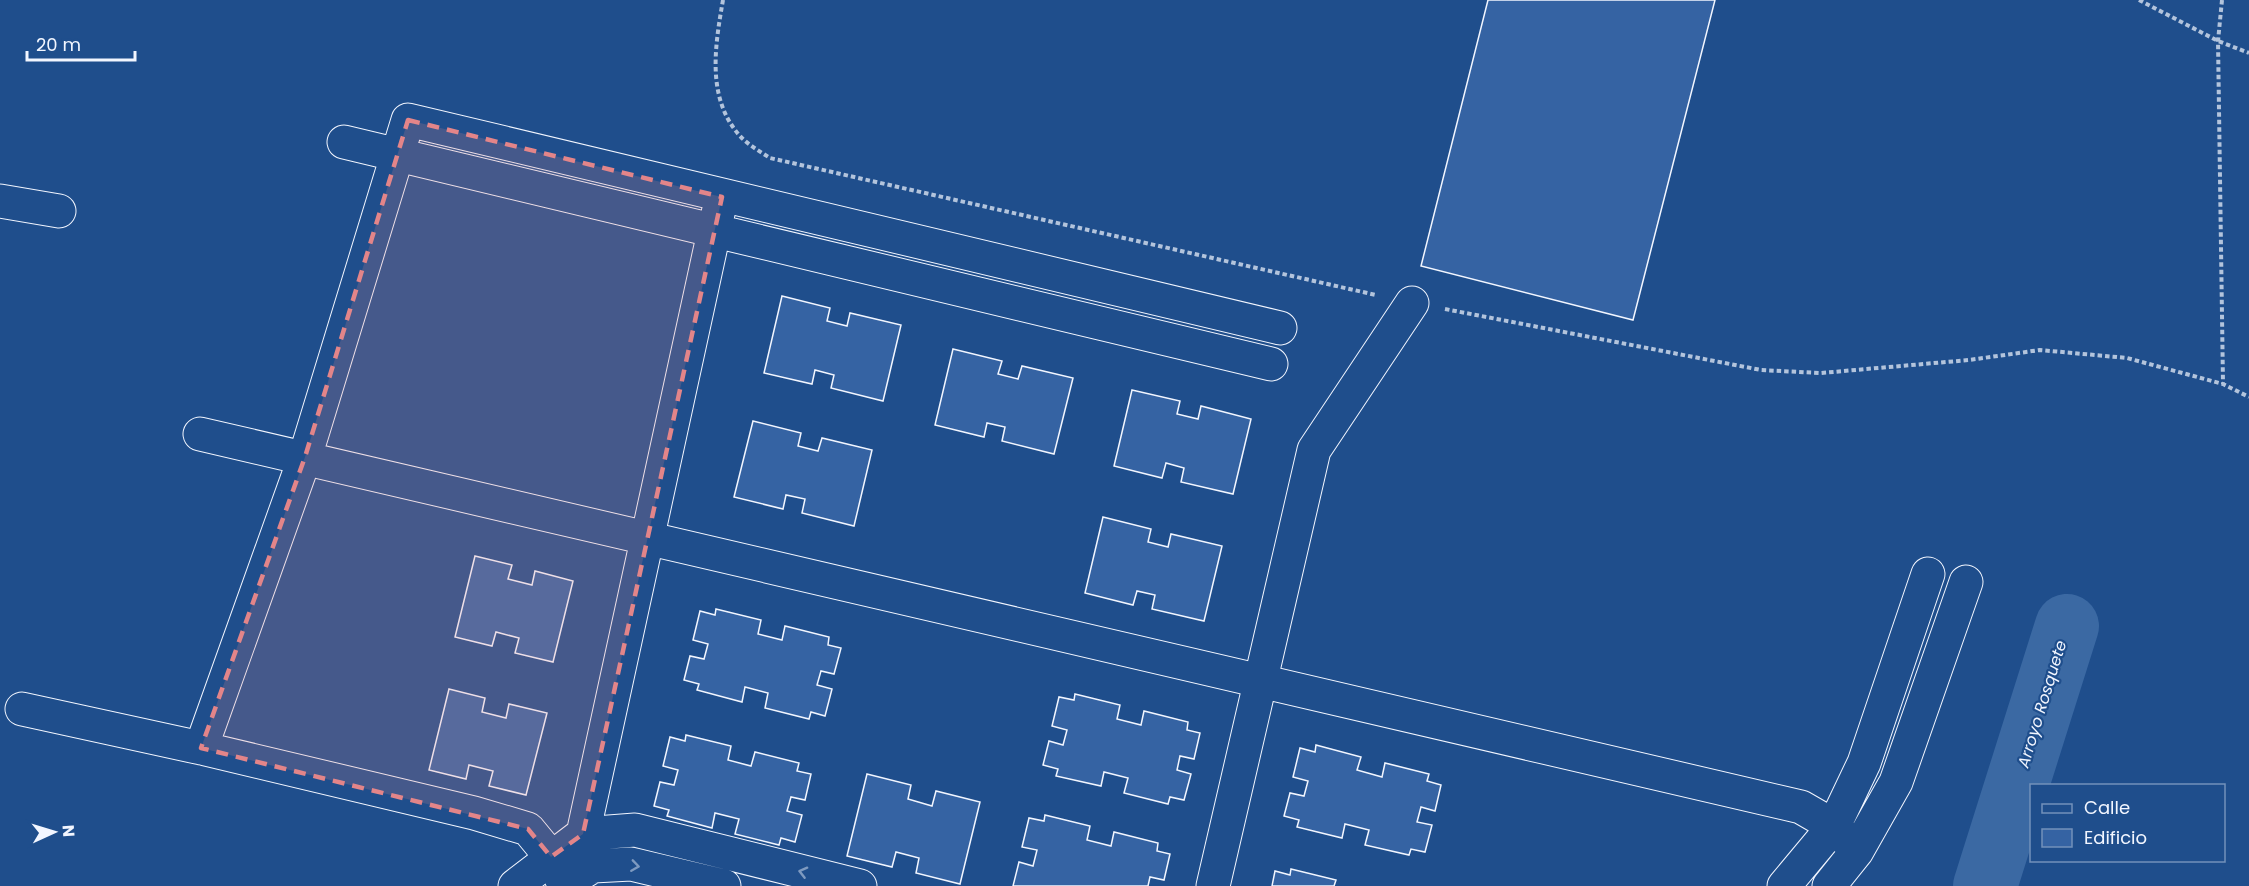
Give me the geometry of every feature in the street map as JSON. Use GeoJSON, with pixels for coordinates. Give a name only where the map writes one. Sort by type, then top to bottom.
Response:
{"type":"FeatureCollection","features":[{"type":"Feature","properties":{"kind":"street"},"geometry":{"type":"LineString","coordinates":[[201,748],[305,456],[408,120],[1280,328]]}},
{"type":"Feature","properties":{"kind":"street"},"geometry":{"type":"LineString","coordinates":[[344,142],[398,157],[1271,364]]}},
{"type":"Feature","properties":{"kind":"street"},"geometry":{"type":"LineString","coordinates":[[559,875],[583,834],[645,538],[722,196]]}},
{"type":"Feature","properties":{"kind":"street"},"geometry":{"type":"LineString","coordinates":[[0,201],[59,211]]}},
{"type":"Feature","properties":{"kind":"street"},"geometry":{"type":"LineString","coordinates":[[1213,886],[1259,679],[1314,450],[1412,303]]}},
{"type":"Feature","properties":{"kind":"street"},"geometry":{"type":"LineString","coordinates":[[200,434],[305,456],[645,538],[1259,679],[1801,807],[1834,826],[1857,851]]}},
{"type":"Feature","properties":{"kind":"street"},"geometry":{"type":"LineString","coordinates":[[1784,886],[1834,826],[1864,763],[1928,574]]}},
{"type":"Feature","properties":{"kind":"street"},"geometry":{"type":"LineString","coordinates":[[1829,886],[1857,851],[1896,782],[1966,582]]}},
{"type":"Feature","properties":{"kind":"street"},"geometry":{"type":"LineString","coordinates":[[22,709],[201,748],[474,813],[528,829],[559,875]]}},
{"type":"Feature","properties":{"kind":"street"},"geometry":{"type":"LineString","coordinates":[[583,834],[635,830],[860,886]]}},
{"type":"Feature","properties":{"kind":"street"},"geometry":{"type":"LineString","coordinates":[[583,834],[593,866]]}},
{"type":"Feature","properties":{"kind":"street"},"geometry":{"type":"LineString","coordinates":[[515,886],[593,866],[631,864],[724,886]]}},
{"type":"Feature","properties":{"kind":"path"},"geometry":{"type":"LineString","coordinates":[[2139,0],[2218,41],[2249,53]]}},
{"type":"Feature","properties":{"kind":"path"},"geometry":{"type":"LineString","coordinates":[[2222,0],[2218,41],[2223,384]]}},
{"type":"Feature","properties":{"kind":"highlighted area"},"geometry":{"type":"Polygon","coordinates":[[[408,120],[722,197],[583,834],[551,857],[528,829],[201,748],[305,457],[408,120]]]}},
{"type":"Feature","properties":{"kind":"building"},"geometry":{"type":"Polygon","coordinates":[[[1488,0],[1715,0],[1633,320],[1421,266],[1488,0]]]}},
{"type":"Feature","properties":{"kind":"building"},"geometry":{"type":"Polygon","coordinates":[[[782,296],[830,308],[827,321],[847,326],[850,313],[901,325],[883,401],[831,388],[834,375],[815,370],[812,384],[764,373],[782,296]]]}},
{"type":"Feature","properties":{"kind":"building"},"geometry":{"type":"Polygon","coordinates":[[[953,349],[1002,361],[998,374],[1018,379],[1022,366],[1073,378],[1054,454],[1002,441],[1005,427],[987,423],[984,437],[935,425],[953,349]]]}},
{"type":"Feature","properties":{"kind":"building"},"geometry":{"type":"Polygon","coordinates":[[[1132,390],[1180,401],[1177,414],[1198,419],[1201,406],[1251,419],[1233,494],[1181,482],[1184,468],[1166,463],[1162,478],[1114,466],[1132,390]]]}},
{"type":"Feature","properties":{"kind":"building"},"geometry":{"type":"Polygon","coordinates":[[[753,421],[801,433],[798,446],[818,451],[822,438],[872,450],[854,526],[802,513],[805,499],[786,495],[783,509],[734,497],[753,421]]]}},
{"type":"Feature","properties":{"kind":"building"},"geometry":{"type":"Polygon","coordinates":[[[1103,517],[1151,529],[1148,542],[1168,547],[1171,534],[1222,546],[1204,621],[1152,609],[1155,595],[1137,591],[1133,605],[1085,593],[1103,517]]]}},
{"type":"Feature","properties":{"kind":"building"},"geometry":{"type":"Polygon","coordinates":[[[475,556],[512,565],[508,579],[532,585],[535,571],[573,581],[553,662],[515,653],[519,638],[496,632],[492,646],[455,637],[475,556]]]}},
{"type":"Feature","properties":{"kind":"building"},"geometry":{"type":"Polygon","coordinates":[[[716,609],[761,620],[758,634],[782,640],[785,626],[829,637],[828,645],[841,648],[834,674],[821,671],[817,685],[832,689],[825,716],[811,712],[809,719],[765,708],[768,693],[745,687],[742,702],[697,690],[699,684],[684,680],[690,656],[704,659],[708,644],[693,640],[700,611],[715,615],[716,609]]]}},
{"type":"Feature","properties":{"kind":"building"},"geometry":{"type":"Polygon","coordinates":[[[449,689],[485,698],[482,712],[506,718],[509,704],[547,713],[526,795],[489,786],[493,771],[469,765],[466,779],[429,770],[449,689]]]}},
{"type":"Feature","properties":{"kind":"building"},"geometry":{"type":"Polygon","coordinates":[[[1075,694],[1120,705],[1117,719],[1141,725],[1144,711],[1188,722],[1187,730],[1200,733],[1194,759],[1180,756],[1177,770],[1191,774],[1184,800],[1170,797],[1168,804],[1124,793],[1128,778],[1104,772],[1101,786],[1056,776],[1058,769],[1043,765],[1049,741],[1063,745],[1067,730],[1052,726],[1059,697],[1074,700],[1075,694]]]}},
{"type":"Feature","properties":{"kind":"building"},"geometry":{"type":"Polygon","coordinates":[[[686,735],[731,746],[728,760],[751,766],[755,752],[799,763],[797,771],[811,774],[805,800],[791,797],[787,811],[802,815],[795,842],[781,838],[779,845],[735,834],[739,819],[715,813],[712,828],[667,816],[669,810],[654,806],[660,782],[674,785],[678,770],[663,766],[670,737],[685,741],[686,735]]]}},
{"type":"Feature","properties":{"kind":"building"},"geometry":{"type":"Polygon","coordinates":[[[1316,745],[1361,757],[1357,770],[1382,777],[1385,763],[1429,774],[1427,781],[1441,785],[1435,811],[1421,807],[1417,822],[1432,825],[1425,852],[1411,849],[1409,855],[1365,845],[1369,830],[1345,824],[1342,838],[1297,827],[1299,820],[1284,816],[1290,793],[1304,796],[1308,781],[1293,777],[1300,748],[1315,752],[1316,745]]]}},
{"type":"Feature","properties":{"kind":"building"},"geometry":{"type":"Polygon","coordinates":[[[867,774],[911,785],[908,799],[932,806],[936,791],[980,802],[960,884],[916,873],[919,858],[896,852],[892,867],[847,856],[867,774]]]}},
{"type":"Feature","properties":{"kind":"building"},"geometry":{"type":"Polygon","coordinates":[[[1045,815],[1090,826],[1087,840],[1111,846],[1114,832],[1158,843],[1157,851],[1170,854],[1164,880],[1150,877],[1148,886],[1013,886],[1019,862],[1033,866],[1037,850],[1022,847],[1029,818],[1044,821],[1045,815]]]}},
{"type":"Feature","properties":{"kind":"building"},"geometry":{"type":"Polygon","coordinates":[[[1291,869],[1336,880],[1334,886],[1272,886],[1275,871],[1290,875],[1291,869]]]}},
{"type":"Feature","properties":{"kind":"waterway","name":"Arroyo Rosquete"},"geometry":{"type":"LineString","coordinates":[[1985,886],[2067,626]]}}]}
